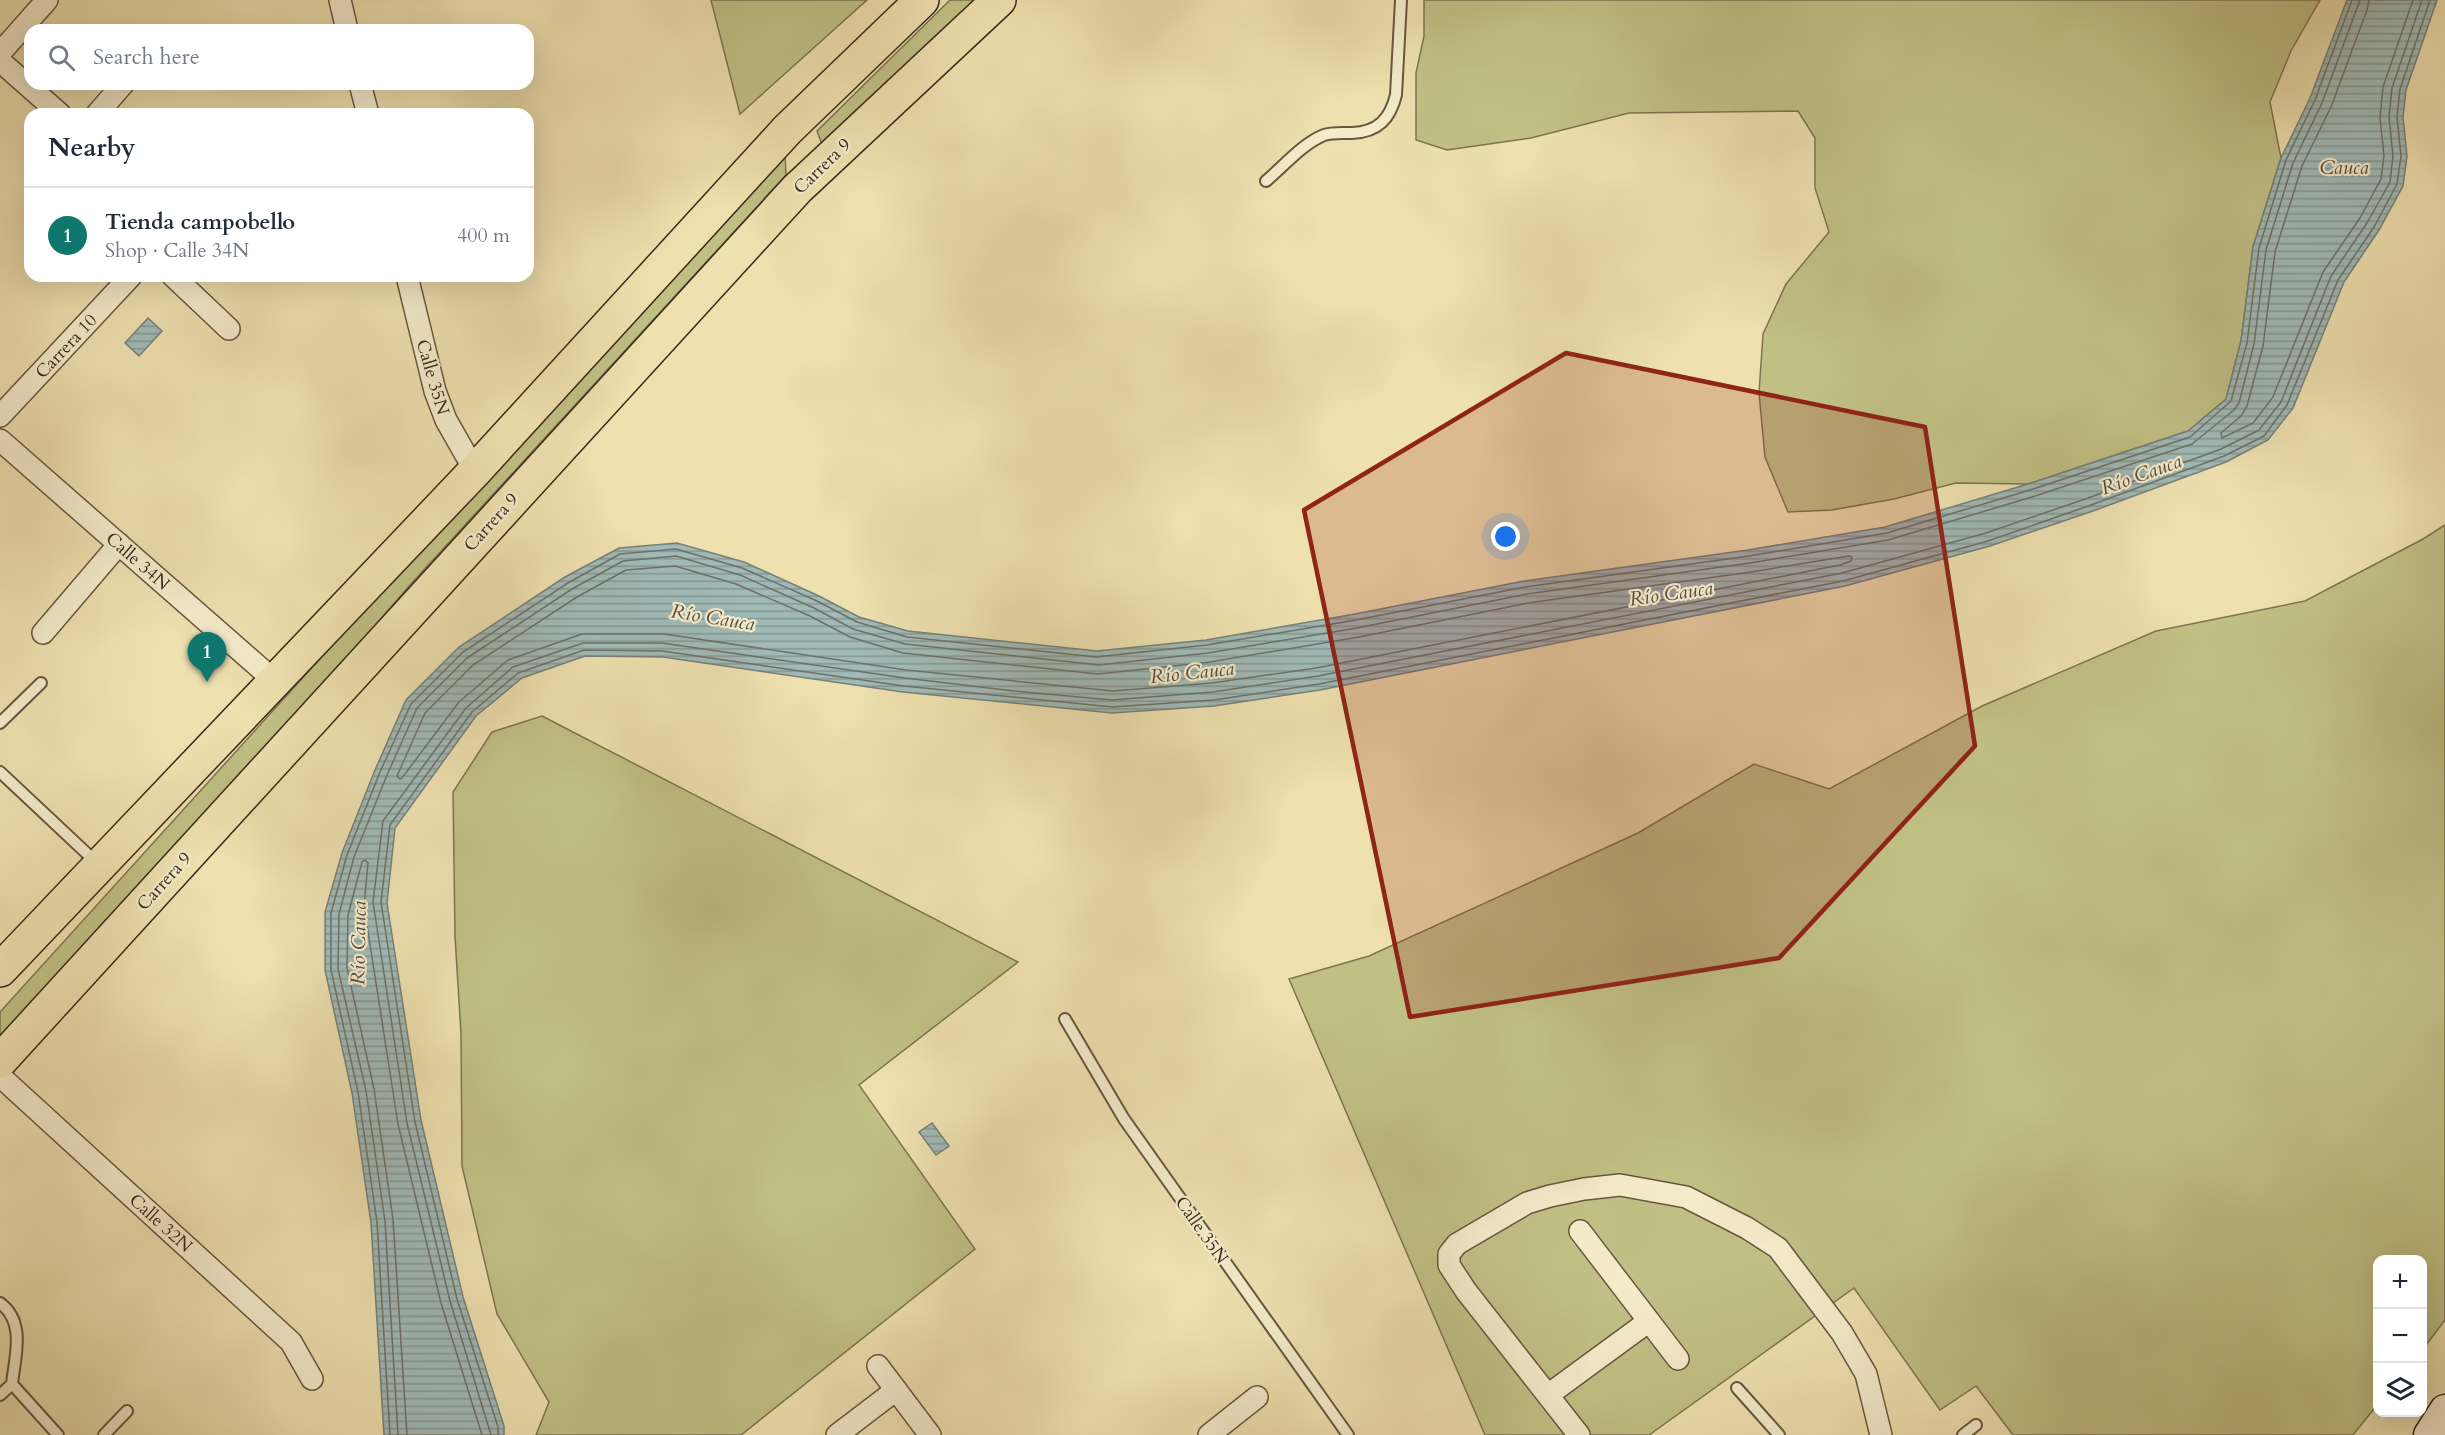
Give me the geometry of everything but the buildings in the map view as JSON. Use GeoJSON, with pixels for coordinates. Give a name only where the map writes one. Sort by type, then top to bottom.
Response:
{"type":"FeatureCollection","features":[{"type":"Feature","properties":{"kind":"main road"},"geometry":{"type":"LineString","coordinates":[[0,970],[475,471],[787,130],[922,0]]}},
{"type":"Feature","properties":{"kind":"main road","name":"Carrera 9"},"geometry":{"type":"LineString","coordinates":[[0,1061],[797,189],[999,0]]}},
{"type":"Feature","properties":{"kind":"main road"},"geometry":{"type":"LineString","coordinates":[[787,130],[799,137],[802,150],[797,189]]}},
{"type":"Feature","properties":{"kind":"main road"},"geometry":{"type":"LineString","coordinates":[[2428,1435],[2445,1410]]}},
{"type":"Feature","properties":{"kind":"street"},"geometry":{"type":"LineString","coordinates":[[26,24],[47,0]]}},
{"type":"Feature","properties":{"kind":"street"},"geometry":{"type":"LineString","coordinates":[[340,0],[346,24]]}},
{"type":"Feature","properties":{"kind":"street"},"geometry":{"type":"LineString","coordinates":[[0,53],[24,26]]}},
{"type":"Feature","properties":{"kind":"street"},"geometry":{"type":"LineString","coordinates":[[0,61],[24,82]]}},
{"type":"Feature","properties":{"kind":"street"},"geometry":{"type":"LineString","coordinates":[[33,90],[53,108]]}},
{"type":"Feature","properties":{"kind":"street"},"geometry":{"type":"LineString","coordinates":[[102,108],[118,90]]}},
{"type":"Feature","properties":{"kind":"street"},"geometry":{"type":"LineString","coordinates":[[362,90],[366,108]]}},
{"type":"Feature","properties":{"kind":"street","name":"Carrera 10"},"geometry":{"type":"LineString","coordinates":[[0,416],[125,282]]}},
{"type":"Feature","properties":{"kind":"street"},"geometry":{"type":"LineString","coordinates":[[179,282],[229,329]]}},
{"type":"Feature","properties":{"kind":"street","name":"Calle 35N"},"geometry":{"type":"LineString","coordinates":[[408,282],[435,391],[446,420],[475,471]]}},
{"type":"Feature","properties":{"kind":"street","name":"Calle 34N"},"geometry":{"type":"LineString","coordinates":[[0,440],[276,682]]}},
{"type":"Feature","properties":{"kind":"street"},"geometry":{"type":"LineString","coordinates":[[43,633],[119,544]]}},
{"type":"Feature","properties":{"kind":"street","name":"Calle 32N"},"geometry":{"type":"LineString","coordinates":[[0,1076],[291,1342],[312,1379]]}},
{"type":"Feature","properties":{"kind":"street"},"geometry":{"type":"LineString","coordinates":[[1579,1435],[1466,1291],[1449,1265],[1449,1254],[1457,1244],[1527,1203],[1584,1189],[1620,1185],[1686,1197],[1747,1228],[1778,1248],[1842,1333],[1866,1374],[1881,1435]]}},
{"type":"Feature","properties":{"kind":"street"},"geometry":{"type":"LineString","coordinates":[[1580,1231],[1678,1359]]}},
{"type":"Feature","properties":{"kind":"street"},"geometry":{"type":"LineString","coordinates":[[1548,1395],[1649,1321]]}},
{"type":"Feature","properties":{"kind":"street"},"geometry":{"type":"LineString","coordinates":[[878,1366],[930,1435]]}},
{"type":"Feature","properties":{"kind":"street"},"geometry":{"type":"LineString","coordinates":[[837,1435],[896,1390]]}},
{"type":"Feature","properties":{"kind":"street"},"geometry":{"type":"LineString","coordinates":[[1209,1435],[1257,1397]]}},
{"type":"Feature","properties":{"kind":"lane"},"geometry":{"type":"LineString","coordinates":[[1266,181],[1313,141],[1326,134],[1358,133],[1385,121],[1393,108],[1396,95],[1401,0]]}},
{"type":"Feature","properties":{"kind":"lane"},"geometry":{"type":"LineString","coordinates":[[0,723],[41,683]]}},
{"type":"Feature","properties":{"kind":"lane"},"geometry":{"type":"LineString","coordinates":[[0,772],[100,865]]}},
{"type":"Feature","properties":{"kind":"lane","name":"Calle 35N"},"geometry":{"type":"LineString","coordinates":[[1065,1019],[1124,1119],[1347,1435]]}},
{"type":"Feature","properties":{"kind":"lane"},"geometry":{"type":"LineString","coordinates":[[0,1303],[18,1328],[12,1384],[0,1395]]}},
{"type":"Feature","properties":{"kind":"lane"},"geometry":{"type":"LineString","coordinates":[[12,1384],[58,1435]]}},
{"type":"Feature","properties":{"kind":"lane"},"geometry":{"type":"LineString","coordinates":[[1737,1388],[1779,1435]]}},
{"type":"Feature","properties":{"kind":"lane"},"geometry":{"type":"LineString","coordinates":[[104,1435],[127,1411]]}},
{"type":"Feature","properties":{"kind":"lane"},"geometry":{"type":"LineString","coordinates":[[1964,1435],[1976,1425]]}},
{"type":"Feature","properties":{"kind":"highlighted area"},"geometry":{"type":"Polygon","coordinates":[[[1566,353],[1925,427],[1975,746],[1779,958],[1410,1017],[1304,510],[1566,353]]]}},
{"type":"Feature","properties":{"kind":"green space"},"geometry":{"type":"Polygon","coordinates":[[[711,0],[867,0],[740,114],[711,0]]]}},
{"type":"Feature","properties":{"kind":"green space"},"geometry":{"type":"Polygon","coordinates":[[[950,0],[981,0],[823,147],[817,131],[950,0]]]}},
{"type":"Feature","properties":{"kind":"green space"},"geometry":{"type":"Polygon","coordinates":[[[1424,0],[2320,0],[2291,51],[2270,102],[2281,158],[2253,247],[2241,341],[2226,399],[2188,431],[2028,484],[1956,483],[1894,499],[1832,510],[1788,512],[1765,457],[1759,393],[1763,334],[1786,284],[1829,232],[1815,188],[1815,138],[1798,111],[1629,113],[1531,138],[1447,150],[1416,140],[1416,73],[1424,36],[1424,0]]]}},
{"type":"Feature","properties":{"kind":"green space"},"geometry":{"type":"Polygon","coordinates":[[[785,153],[786,175],[410,585],[287,728],[0,1036],[0,1012],[394,577],[785,153]]]}},
{"type":"Feature","properties":{"kind":"green space"},"geometry":{"type":"Polygon","coordinates":[[[2445,525],[2445,1320],[2427,1344],[2427,1255],[2373,1255],[2373,1410],[2353,1435],[2013,1435],[1976,1386],[1940,1410],[1854,1288],[1649,1435],[1485,1435],[1289,979],[1369,956],[1638,833],[1754,764],[1829,789],[1982,706],[2156,631],[2305,601],[2423,539],[2445,525]]]}},
{"type":"Feature","properties":{"kind":"green space"},"geometry":{"type":"Polygon","coordinates":[[[542,716],[1018,962],[859,1085],[975,1249],[741,1435],[536,1435],[549,1402],[497,1314],[462,1166],[461,1034],[455,936],[453,792],[492,732],[542,716]]]}},
{"type":"Feature","properties":{"kind":"water","name":"Cauca"},"geometry":{"type":"Polygon","coordinates":[[[2347,0],[2437,0],[2406,90],[2403,117],[2407,156],[2403,186],[2379,230],[2344,282],[2293,408],[2268,440],[2226,462],[1990,546],[1845,586],[1320,690],[1214,706],[1112,713],[903,692],[663,657],[585,656],[522,678],[476,716],[395,828],[387,903],[421,1120],[463,1297],[504,1426],[504,1435],[384,1435],[371,1223],[352,1093],[325,970],[325,912],[342,853],[406,700],[459,647],[565,577],[619,548],[677,543],[744,562],[859,617],[908,631],[1097,651],[1206,640],[1524,581],[1748,550],[1885,527],[2028,484],[2188,431],[2226,399],[2241,341],[2253,247],[2281,158],[2310,98],[2347,0]]]}},
{"type":"Feature","properties":{"kind":"water"},"geometry":{"type":"Polygon","coordinates":[[[148,318],[162,331],[139,356],[125,343],[148,318]]]}},
{"type":"Feature","properties":{"kind":"water"},"geometry":{"type":"Polygon","coordinates":[[[932,1123],[949,1146],[936,1155],[919,1132],[932,1123]]]}},
{"type":"Feature","properties":{"kind":"place","name":"Tienda campobello"},"geometry":{"type":"Point","coordinates":[207,682]}},
{"type":"Feature","properties":{"kind":"water label","name":"Río Cauca"},"geometry":{"type":"Point","coordinates":[2141,474]}},
{"type":"Feature","properties":{"kind":"water label","name":"Río Cauca"},"geometry":{"type":"Point","coordinates":[1671,593]}},
{"type":"Feature","properties":{"kind":"water label","name":"Río Cauca"},"geometry":{"type":"Point","coordinates":[713,617]}},
{"type":"Feature","properties":{"kind":"water label","name":"Río Cauca"},"geometry":{"type":"Point","coordinates":[1192,672]}},
{"type":"Feature","properties":{"kind":"water label","name":"Río Cauca"},"geometry":{"type":"Point","coordinates":[358,943]}}]}
